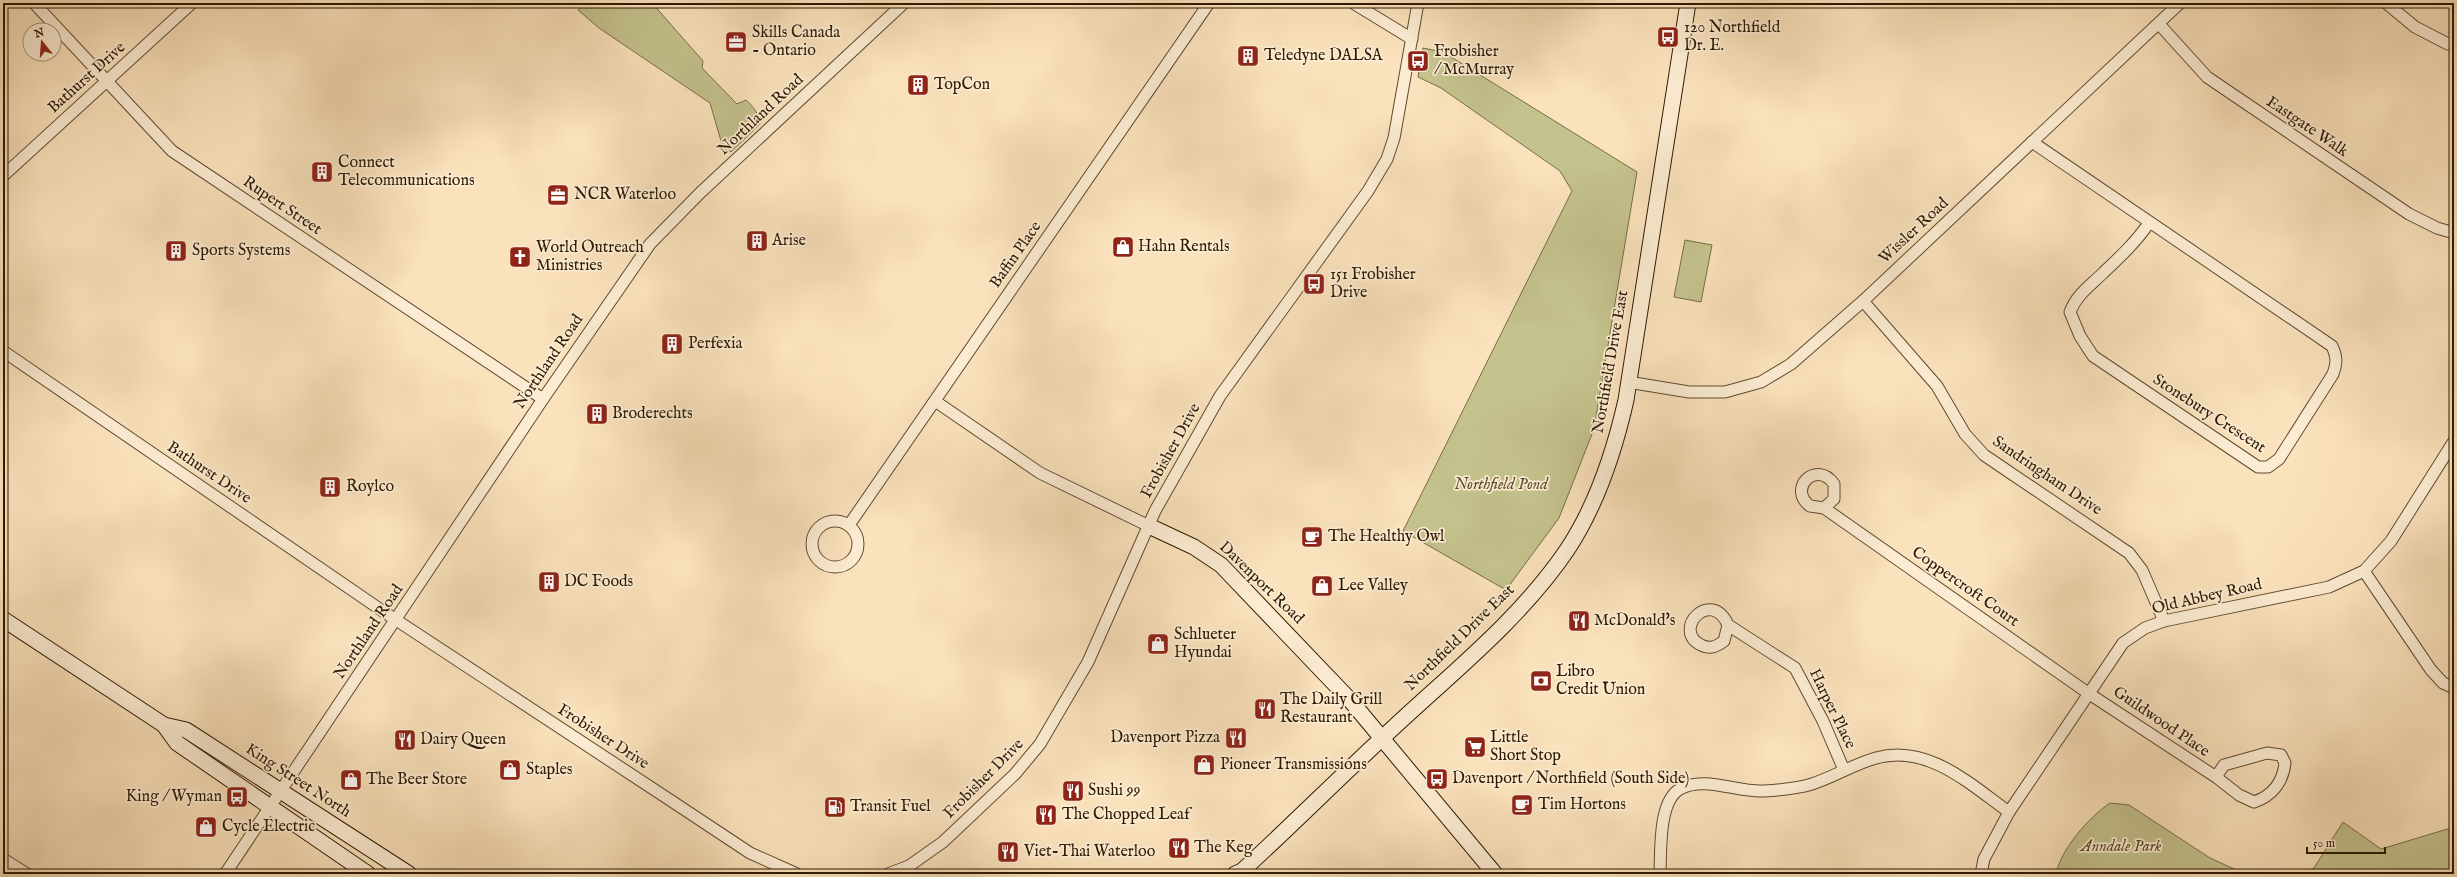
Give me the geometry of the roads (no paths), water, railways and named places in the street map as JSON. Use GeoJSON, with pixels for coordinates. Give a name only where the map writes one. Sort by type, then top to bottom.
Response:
{"type":"FeatureCollection","features":[{"type":"Feature","properties":{"kind":"main road","name":"Northfield Drive East"},"geometry":{"type":"LineString","coordinates":[[1240,873],[1382,737],[1515,614],[1567,549],[1594,500],[1619,431],[1688,3]]}},
{"type":"Feature","properties":{"kind":"main road","name":"Davenport Road"},"geometry":{"type":"LineString","coordinates":[[1149,526],[1194,546],[1221,566],[1350,700],[1495,874]]}},
{"type":"Feature","properties":{"kind":"main road","name":"King Street North"},"geometry":{"type":"LineString","coordinates":[[3,619],[164,725],[186,730],[409,874]]}},
{"type":"Feature","properties":{"kind":"main road","name":"King Street North"},"geometry":{"type":"LineString","coordinates":[[164,725],[177,743],[368,874]]}},
{"type":"Feature","properties":{"kind":"street","name":"Rupert Street"},"geometry":{"type":"LineString","coordinates":[[34,3],[109,81],[172,151],[543,399]]}},
{"type":"Feature","properties":{"kind":"street","name":"Bathurst Drive"},"geometry":{"type":"LineString","coordinates":[[3,176],[109,81],[192,3]]}},
{"type":"Feature","properties":{"kind":"street","name":"Northland Road"},"geometry":{"type":"LineString","coordinates":[[226,874],[269,807],[543,399],[650,244],[700,193],[904,3]]}},
{"type":"Feature","properties":{"kind":"street","name":"Baffin Place"},"geometry":{"type":"LineString","coordinates":[[849,525],[1209,3]]}},
{"type":"Feature","properties":{"kind":"street"},"geometry":{"type":"LineString","coordinates":[[1354,3],[1412,39]]}},
{"type":"Feature","properties":{"kind":"street","name":"Frobisher Drive"},"geometry":{"type":"LineString","coordinates":[[888,874],[909,866],[943,842],[1015,774],[1040,744],[1088,662],[1155,511],[1220,396],[1368,191],[1387,159],[1394,138],[1418,3]]}},
{"type":"Feature","properties":{"kind":"street","name":"Wissler Road"},"geometry":{"type":"LineString","coordinates":[[1628,382],[1708,394],[1743,388],[1766,379],[1791,364],[1863,301],[2180,3]]}},
{"type":"Feature","properties":{"kind":"street"},"geometry":{"type":"LineString","coordinates":[[2386,3],[2415,27],[2448,44],[2454,44]]}},
{"type":"Feature","properties":{"kind":"street","name":"Eastgate Walk"},"geometry":{"type":"LineString","coordinates":[[2159,24],[2207,77],[2409,214],[2437,228],[2454,233]]}},
{"type":"Feature","properties":{"kind":"street","name":"Stonebury Crescent"},"geometry":{"type":"LineString","coordinates":[[2032,142],[2332,346],[2336,364],[2332,374],[2279,459],[2268,467],[2258,467],[2093,356],[2080,336],[2070,312],[2072,305],[2079,294],[2131,246],[2149,223]]}},
{"type":"Feature","properties":{"kind":"street","name":"Sandringham Drive"},"geometry":{"type":"LineString","coordinates":[[1863,301],[1937,386],[1965,434],[1984,455],[2113,540],[2129,553],[2142,570],[2164,621]]}},
{"type":"Feature","properties":{"kind":"street","name":"Bathurst Drive"},"geometry":{"type":"LineString","coordinates":[[3,351],[396,620]]}},
{"type":"Feature","properties":{"kind":"street","name":"Davenport Road"},"geometry":{"type":"LineString","coordinates":[[935,401],[1040,473],[1149,526]]}},
{"type":"Feature","properties":{"kind":"street","name":"Old Abbey Road"},"geometry":{"type":"LineString","coordinates":[[1981,874],[1984,859],[2008,812],[2123,643],[2145,628],[2164,621],[2329,587],[2364,571],[2391,541],[2454,441]]}},
{"type":"Feature","properties":{"kind":"street","name":"Coppercroft Court"},"geometry":{"type":"LineString","coordinates":[[1824,508],[2088,693]]}},
{"type":"Feature","properties":{"kind":"street"},"geometry":{"type":"LineString","coordinates":[[835,520],[849,525],[858,540],[854,557],[848,563],[835,567],[820,562],[815,556],[811,544],[817,528],[826,522],[835,520]]}},
{"type":"Feature","properties":{"kind":"street"},"geometry":{"type":"LineString","coordinates":[[2364,571],[2431,670],[2443,683],[2454,688]]}},
{"type":"Feature","properties":{"kind":"street","name":"Frobisher Drive"},"geometry":{"type":"LineString","coordinates":[[396,620],[750,853],[796,874]]}},
{"type":"Feature","properties":{"kind":"street","name":"Harper Place"},"geometry":{"type":"LineString","coordinates":[[1728,625],[1795,668],[1823,721],[1844,770]]}},
{"type":"Feature","properties":{"kind":"street","name":"Guildwood Place"},"geometry":{"type":"LineString","coordinates":[[2088,693],[2216,777],[2239,795],[2254,802],[2267,798],[2280,781],[2285,763],[2281,755],[2266,753],[2224,765],[2216,777]]}},
{"type":"Feature","properties":{"kind":"street"},"geometry":{"type":"LineString","coordinates":[[1660,874],[1661,838],[1666,810],[1671,798],[1680,789],[1692,784],[1706,784],[1754,792],[1789,789],[1812,784],[1877,757],[1904,756],[1927,760],[1951,771],[2008,812]]}},
{"type":"Feature","properties":{"kind":"street"},"geometry":{"type":"LineString","coordinates":[[3,858],[27,874]]}},
{"type":"Feature","properties":{"kind":"place","name":"120 Northfield Dr. E."},"geometry":{"type":"Point","coordinates":[1668,37]}},
{"type":"Feature","properties":{"kind":"place","name":"Skills Canada - Ontario"},"geometry":{"type":"Point","coordinates":[736,42]}},
{"type":"Feature","properties":{"kind":"place","name":"Teledyne DALSA"},"geometry":{"type":"Point","coordinates":[1248,56]}},
{"type":"Feature","properties":{"kind":"place","name":"Frobisher / McMurray"},"geometry":{"type":"Point","coordinates":[1418,61]}},
{"type":"Feature","properties":{"kind":"place","name":"TopCon"},"geometry":{"type":"Point","coordinates":[918,85]}},
{"type":"Feature","properties":{"kind":"place","name":"Connect Telecommunications"},"geometry":{"type":"Point","coordinates":[322,172]}},
{"type":"Feature","properties":{"kind":"place","name":"NCR Waterloo"},"geometry":{"type":"Point","coordinates":[558,195]}},
{"type":"Feature","properties":{"kind":"place","name":"Arise"},"geometry":{"type":"Point","coordinates":[757,241]}},
{"type":"Feature","properties":{"kind":"place","name":"Hahn Rentals"},"geometry":{"type":"Point","coordinates":[1123,247]}},
{"type":"Feature","properties":{"kind":"place","name":"Sports Systems"},"geometry":{"type":"Point","coordinates":[176,251]}},
{"type":"Feature","properties":{"kind":"place","name":"World Outreach Ministries"},"geometry":{"type":"Point","coordinates":[520,257]}},
{"type":"Feature","properties":{"kind":"place","name":"151 Frobisher Drive"},"geometry":{"type":"Point","coordinates":[1314,284]}},
{"type":"Feature","properties":{"kind":"place","name":"Perfexia"},"geometry":{"type":"Point","coordinates":[672,344]}},
{"type":"Feature","properties":{"kind":"place","name":"Broderechts"},"geometry":{"type":"Point","coordinates":[597,414]}},
{"type":"Feature","properties":{"kind":"place","name":"Roylco"},"geometry":{"type":"Point","coordinates":[330,487]}},
{"type":"Feature","properties":{"kind":"place","name":"The Healthy Owl"},"geometry":{"type":"Point","coordinates":[1312,537]}},
{"type":"Feature","properties":{"kind":"place","name":"DC Foods"},"geometry":{"type":"Point","coordinates":[549,582]}},
{"type":"Feature","properties":{"kind":"place","name":"Lee Valley"},"geometry":{"type":"Point","coordinates":[1322,586]}},
{"type":"Feature","properties":{"kind":"place","name":"McDonald's"},"geometry":{"type":"Point","coordinates":[1579,621]}},
{"type":"Feature","properties":{"kind":"place","name":"Schlueter Hyundai"},"geometry":{"type":"Point","coordinates":[1158,644]}},
{"type":"Feature","properties":{"kind":"place","name":"Libro Credit Union"},"geometry":{"type":"Point","coordinates":[1541,681]}},
{"type":"Feature","properties":{"kind":"place","name":"The Daily Grill Restaurant"},"geometry":{"type":"Point","coordinates":[1265,709]}},
{"type":"Feature","properties":{"kind":"place","name":"Davenport Pizza"},"geometry":{"type":"Point","coordinates":[1236,738]}},
{"type":"Feature","properties":{"kind":"place","name":"Dairy Queen"},"geometry":{"type":"Point","coordinates":[405,740]}},
{"type":"Feature","properties":{"kind":"place","name":"Little Short Stop"},"geometry":{"type":"Point","coordinates":[1475,747]}},
{"type":"Feature","properties":{"kind":"place","name":"Pioneer Transmissions"},"geometry":{"type":"Point","coordinates":[1204,765]}},
{"type":"Feature","properties":{"kind":"place","name":"Staples"},"geometry":{"type":"Point","coordinates":[510,770]}},
{"type":"Feature","properties":{"kind":"place","name":"Davenport / Northfield (South Side)"},"geometry":{"type":"Point","coordinates":[1437,779]}},
{"type":"Feature","properties":{"kind":"place","name":"The Beer Store"},"geometry":{"type":"Point","coordinates":[351,780]}},
{"type":"Feature","properties":{"kind":"place","name":"Sushi 99"},"geometry":{"type":"Point","coordinates":[1073,791]}},
{"type":"Feature","properties":{"kind":"place","name":"King / Wyman"},"geometry":{"type":"Point","coordinates":[237,797]}},
{"type":"Feature","properties":{"kind":"place","name":"Tim Hortons"},"geometry":{"type":"Point","coordinates":[1522,805]}},
{"type":"Feature","properties":{"kind":"place","name":"Transit Fuel"},"geometry":{"type":"Point","coordinates":[835,807]}},
{"type":"Feature","properties":{"kind":"place","name":"The Chopped Leaf"},"geometry":{"type":"Point","coordinates":[1046,815]}},
{"type":"Feature","properties":{"kind":"place","name":"Cycle Electric"},"geometry":{"type":"Point","coordinates":[206,827]}},
{"type":"Feature","properties":{"kind":"place","name":"The Keg"},"geometry":{"type":"Point","coordinates":[1179,848]}},
{"type":"Feature","properties":{"kind":"place","name":"Viet-Thai Waterloo"},"geometry":{"type":"Point","coordinates":[1008,852]}},
{"type":"Feature","properties":{"kind":"park label","name":"Northfield Pond"},"geometry":{"type":"Point","coordinates":[1501,485]}},
{"type":"Feature","properties":{"kind":"park label","name":"Anndale Park"},"geometry":{"type":"Point","coordinates":[2121,847]}}]}
